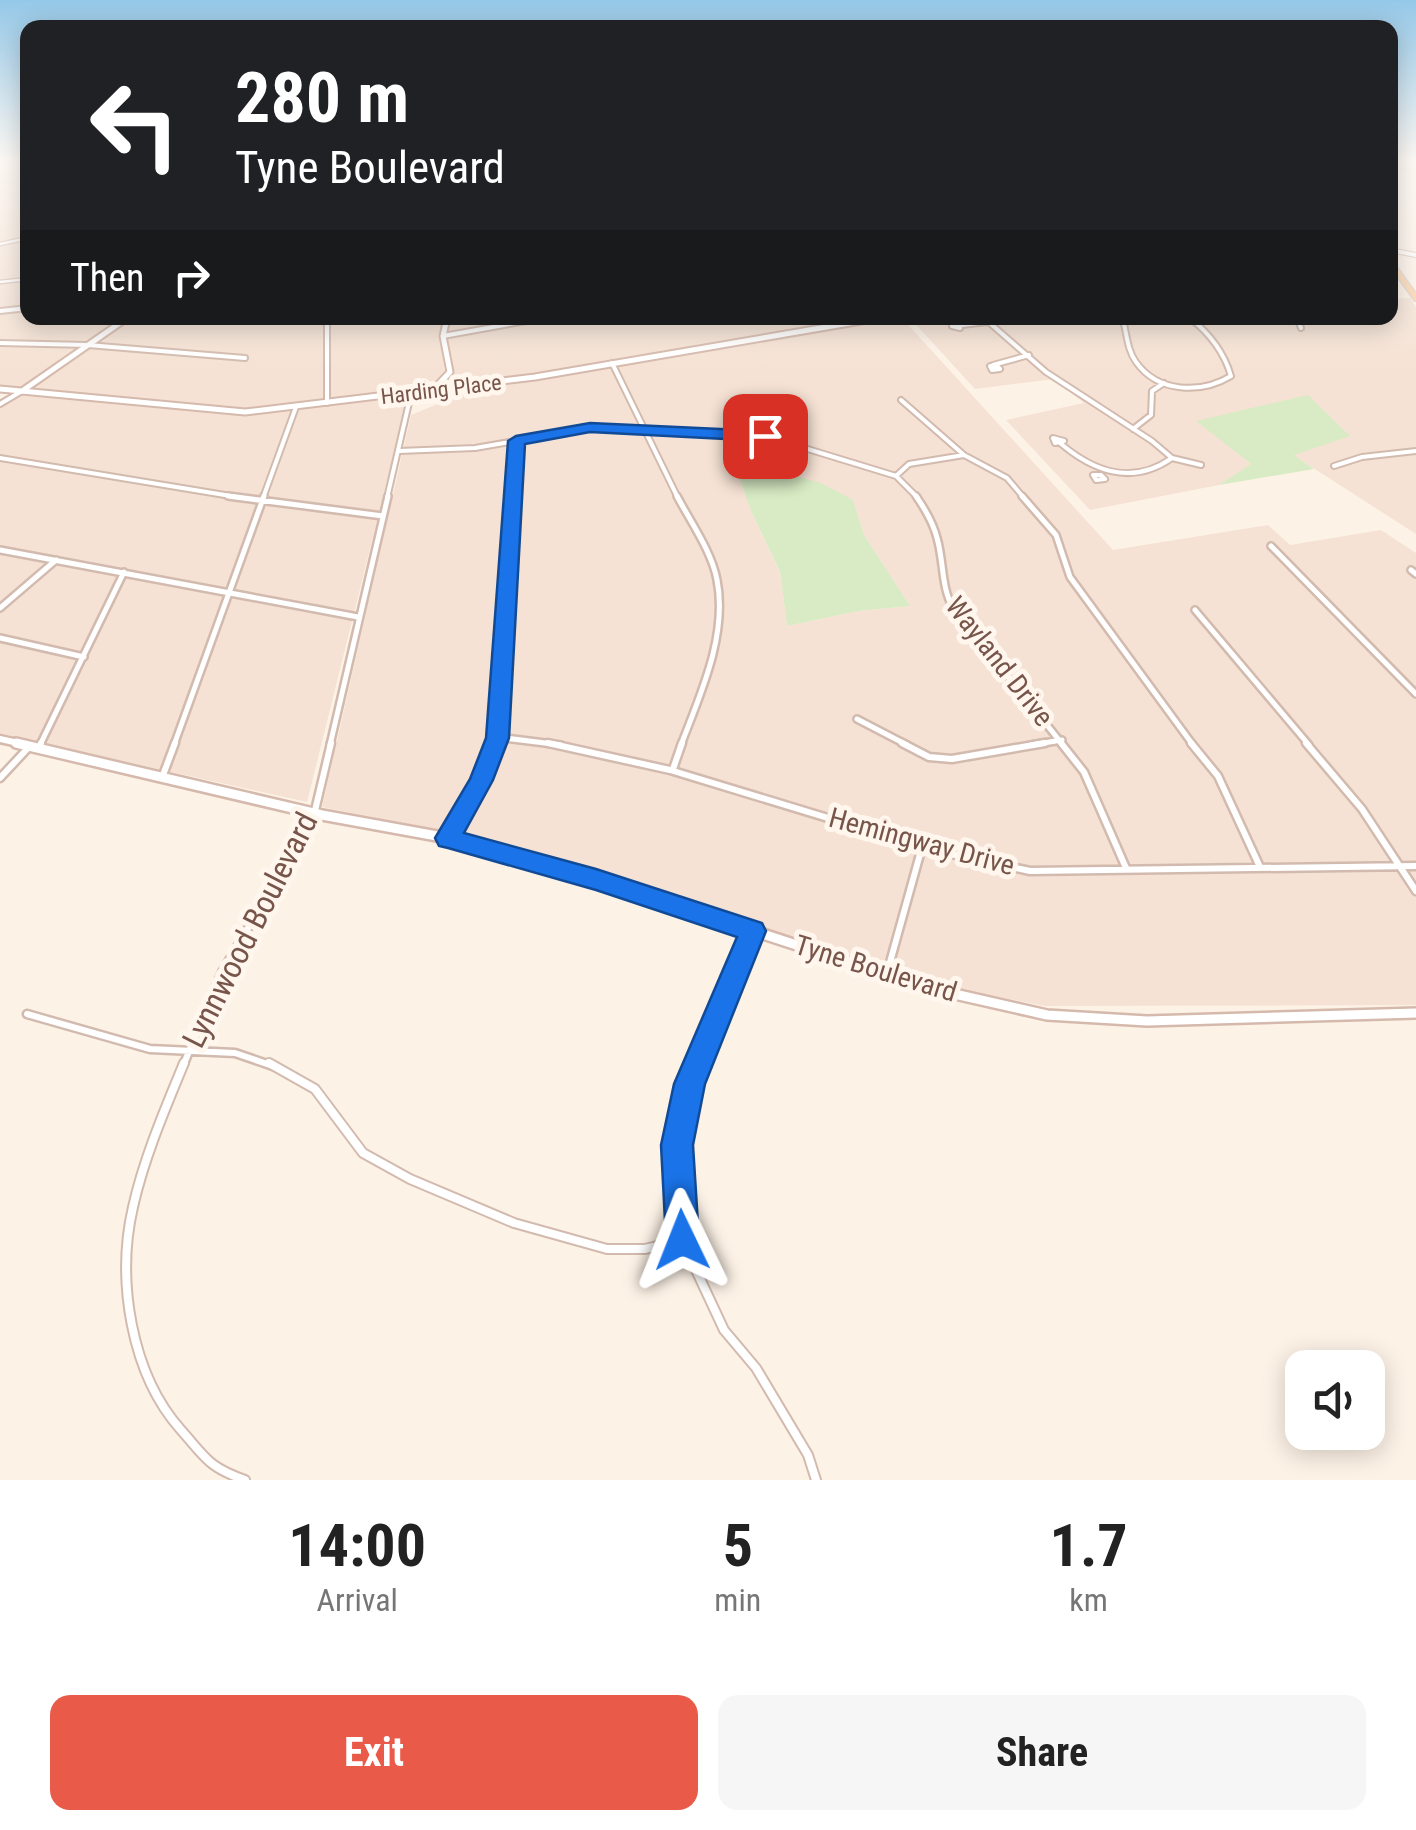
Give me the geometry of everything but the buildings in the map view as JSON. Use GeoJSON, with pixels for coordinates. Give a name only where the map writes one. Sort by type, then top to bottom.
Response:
{"type":"FeatureCollection","features":[{"type":"Feature","properties":{"kind":"main road"},"geometry":{"type":"LineString","coordinates":[[1398,276],[1416,298]]}},
{"type":"Feature","properties":{"kind":"street"},"geometry":{"type":"LineString","coordinates":[[0,404],[116,325]]}},
{"type":"Feature","properties":{"kind":"street"},"geometry":{"type":"LineString","coordinates":[[327,325],[327,403]]}},
{"type":"Feature","properties":{"kind":"street"},"geometry":{"type":"LineString","coordinates":[[433,390],[450,372],[443,336],[445,325]]}},
{"type":"Feature","properties":{"kind":"street"},"geometry":{"type":"LineString","coordinates":[[443,336],[504,325]]}},
{"type":"Feature","properties":{"kind":"street","name":"Harding Place"},"geometry":{"type":"LineString","coordinates":[[0,389],[245,412],[411,394],[837,325]]}},
{"type":"Feature","properties":{"kind":"street"},"geometry":{"type":"LineString","coordinates":[[962,326],[966,325]]}},
{"type":"Feature","properties":{"kind":"street"},"geometry":{"type":"LineString","coordinates":[[992,325],[1133,429],[1160,443],[1172,458],[1201,465]]}},
{"type":"Feature","properties":{"kind":"street"},"geometry":{"type":"LineString","coordinates":[[1124,325],[1134,361],[1164,384],[1196,388],[1220,384],[1231,376],[1230,366],[1196,325]]}},
{"type":"Feature","properties":{"kind":"street"},"geometry":{"type":"LineString","coordinates":[[0,343],[88,344],[245,358]]}},
{"type":"Feature","properties":{"kind":"street"},"geometry":{"type":"LineString","coordinates":[[993,365],[1029,355]]}},
{"type":"Feature","properties":{"kind":"street"},"geometry":{"type":"LineString","coordinates":[[612,363],[717,577],[722,607],[714,654],[672,768]]}},
{"type":"Feature","properties":{"kind":"street"},"geometry":{"type":"LineString","coordinates":[[1133,429],[1151,415],[1152,391],[1164,384]]}},
{"type":"Feature","properties":{"kind":"street","name":"Lynnwood Boulevard"},"geometry":{"type":"LineString","coordinates":[[245,1480],[216,1470],[159,1406],[131,1326],[126,1265],[132,1209],[188,1052],[222,972],[313,819],[411,394]]}},
{"type":"Feature","properties":{"kind":"street"},"geometry":{"type":"LineString","coordinates":[[900,400],[964,455],[1006,478],[1056,535],[1070,577],[1172,720],[1218,776],[1261,868]]}},
{"type":"Feature","properties":{"kind":"street"},"geometry":{"type":"LineString","coordinates":[[164,775],[296,407]]}},
{"type":"Feature","properties":{"kind":"street"},"geometry":{"type":"LineString","coordinates":[[399,451],[474,448],[590,428],[765,436],[896,476],[909,464],[964,455]]}},
{"type":"Feature","properties":{"kind":"street"},"geometry":{"type":"LineString","coordinates":[[448,838],[482,780],[497,738],[516,441]]}},
{"type":"Feature","properties":{"kind":"street"},"geometry":{"type":"LineString","coordinates":[[1060,443],[1080,462],[1101,472],[1136,475],[1158,471],[1172,458]]}},
{"type":"Feature","properties":{"kind":"street"},"geometry":{"type":"LineString","coordinates":[[1334,466],[1362,457],[1416,451]]}},
{"type":"Feature","properties":{"kind":"street"},"geometry":{"type":"LineString","coordinates":[[0,458],[265,502],[383,516]]}},
{"type":"Feature","properties":{"kind":"street","name":"Wayland Drive"},"geometry":{"type":"LineString","coordinates":[[896,476],[928,515],[938,540],[946,596],[953,608],[1084,772],[1126,868]]}},
{"type":"Feature","properties":{"kind":"street"},"geometry":{"type":"LineString","coordinates":[[1270,546],[1416,694]]}},
{"type":"Feature","properties":{"kind":"street"},"geometry":{"type":"LineString","coordinates":[[0,550],[358,618]]}},
{"type":"Feature","properties":{"kind":"street"},"geometry":{"type":"LineString","coordinates":[[0,608],[56,560]]}},
{"type":"Feature","properties":{"kind":"street"},"geometry":{"type":"LineString","coordinates":[[0,778],[34,747],[84,657],[124,572]]}},
{"type":"Feature","properties":{"kind":"street"},"geometry":{"type":"LineString","coordinates":[[1196,610],[1362,809],[1416,891]]}},
{"type":"Feature","properties":{"kind":"street"},"geometry":{"type":"LineString","coordinates":[[0,638],[84,657]]}},
{"type":"Feature","properties":{"kind":"street"},"geometry":{"type":"LineString","coordinates":[[858,719],[929,757],[952,760],[1062,740]]}},
{"type":"Feature","properties":{"kind":"street","name":"Hemingway Drive"},"geometry":{"type":"LineString","coordinates":[[497,738],[528,738],[672,768],[922,847],[984,862],[1106,872],[1126,868],[1416,866]]}},
{"type":"Feature","properties":{"kind":"street","name":"Tyne Boulevard"},"geometry":{"type":"LineString","coordinates":[[0,739],[448,838],[596,879],[928,988],[1047,1015],[1150,1021],[1416,1013]]}},
{"type":"Feature","properties":{"kind":"street"},"geometry":{"type":"LineString","coordinates":[[886,973],[922,847]]}},
{"type":"Feature","properties":{"kind":"street"},"geometry":{"type":"LineString","coordinates":[[752,931],[690,1084],[677,1145],[682,1240],[724,1330],[756,1368],[808,1455],[816,1480]]}},
{"type":"Feature","properties":{"kind":"street"},"geometry":{"type":"LineString","coordinates":[[27,1014],[120,1043],[188,1052],[235,1053],[261,1059],[316,1089],[363,1153],[514,1223],[606,1249],[645,1248],[682,1240]]}},
{"type":"Feature","properties":{"kind":"shaded area"},"geometry":{"type":"Polygon","coordinates":[[[0,229],[20,229],[20,308],[0,309],[0,229]]]}},
{"type":"Feature","properties":{"kind":"shaded area"},"geometry":{"type":"Polygon","coordinates":[[[1410,298],[1416,307],[1416,534],[1293,455],[1197,421],[1252,465],[1219,485],[1090,510],[1006,420],[1084,403],[1054,379],[975,389],[916,325],[1398,325],[1398,299],[1410,298]]]}},
{"type":"Feature","properties":{"kind":"shaded area"},"geometry":{"type":"Polygon","coordinates":[[[20,311],[20,325],[442,325],[445,375],[430,388],[249,411],[0,387],[0,312],[20,311]]]}},
{"type":"Feature","properties":{"kind":"shaded area"},"geometry":{"type":"Polygon","coordinates":[[[450,325],[831,325],[455,387],[445,385],[453,374],[450,325]]]}},
{"type":"Feature","properties":{"kind":"shaded area"},"geometry":{"type":"Polygon","coordinates":[[[859,325],[908,325],[1113,550],[1268,525],[1290,545],[1381,530],[1416,553],[1416,1005],[1045,1006],[968,991],[461,834],[322,807],[411,415],[479,387],[859,325]],[[738,472],[780,573],[787,626],[858,611],[910,606],[864,535],[853,500],[738,472]]]}},
{"type":"Feature","properties":{"kind":"shaded area"},"geometry":{"type":"Polygon","coordinates":[[[21,393],[240,414],[408,396],[307,802],[0,734],[0,408],[21,393]]]}},
{"type":"Feature","properties":{"kind":"green space"},"geometry":{"type":"Polygon","coordinates":[[[1308,395],[1350,436],[1294,455],[1314,469],[1219,485],[1251,464],[1196,421],[1308,395]]]}},
{"type":"Feature","properties":{"kind":"green space"},"geometry":{"type":"Polygon","coordinates":[[[763,467],[821,483],[853,500],[864,535],[910,606],[858,611],[787,626],[780,572],[737,471],[763,467]]]}},
{"type":"Feature","properties":{"kind":"route"},"geometry":{"type":"LineString","coordinates":[[682,1240],[677,1145],[690,1084],[752,931],[596,879],[448,838],[482,780],[497,738],[516,441],[590,428],[765,436]]}}]}
